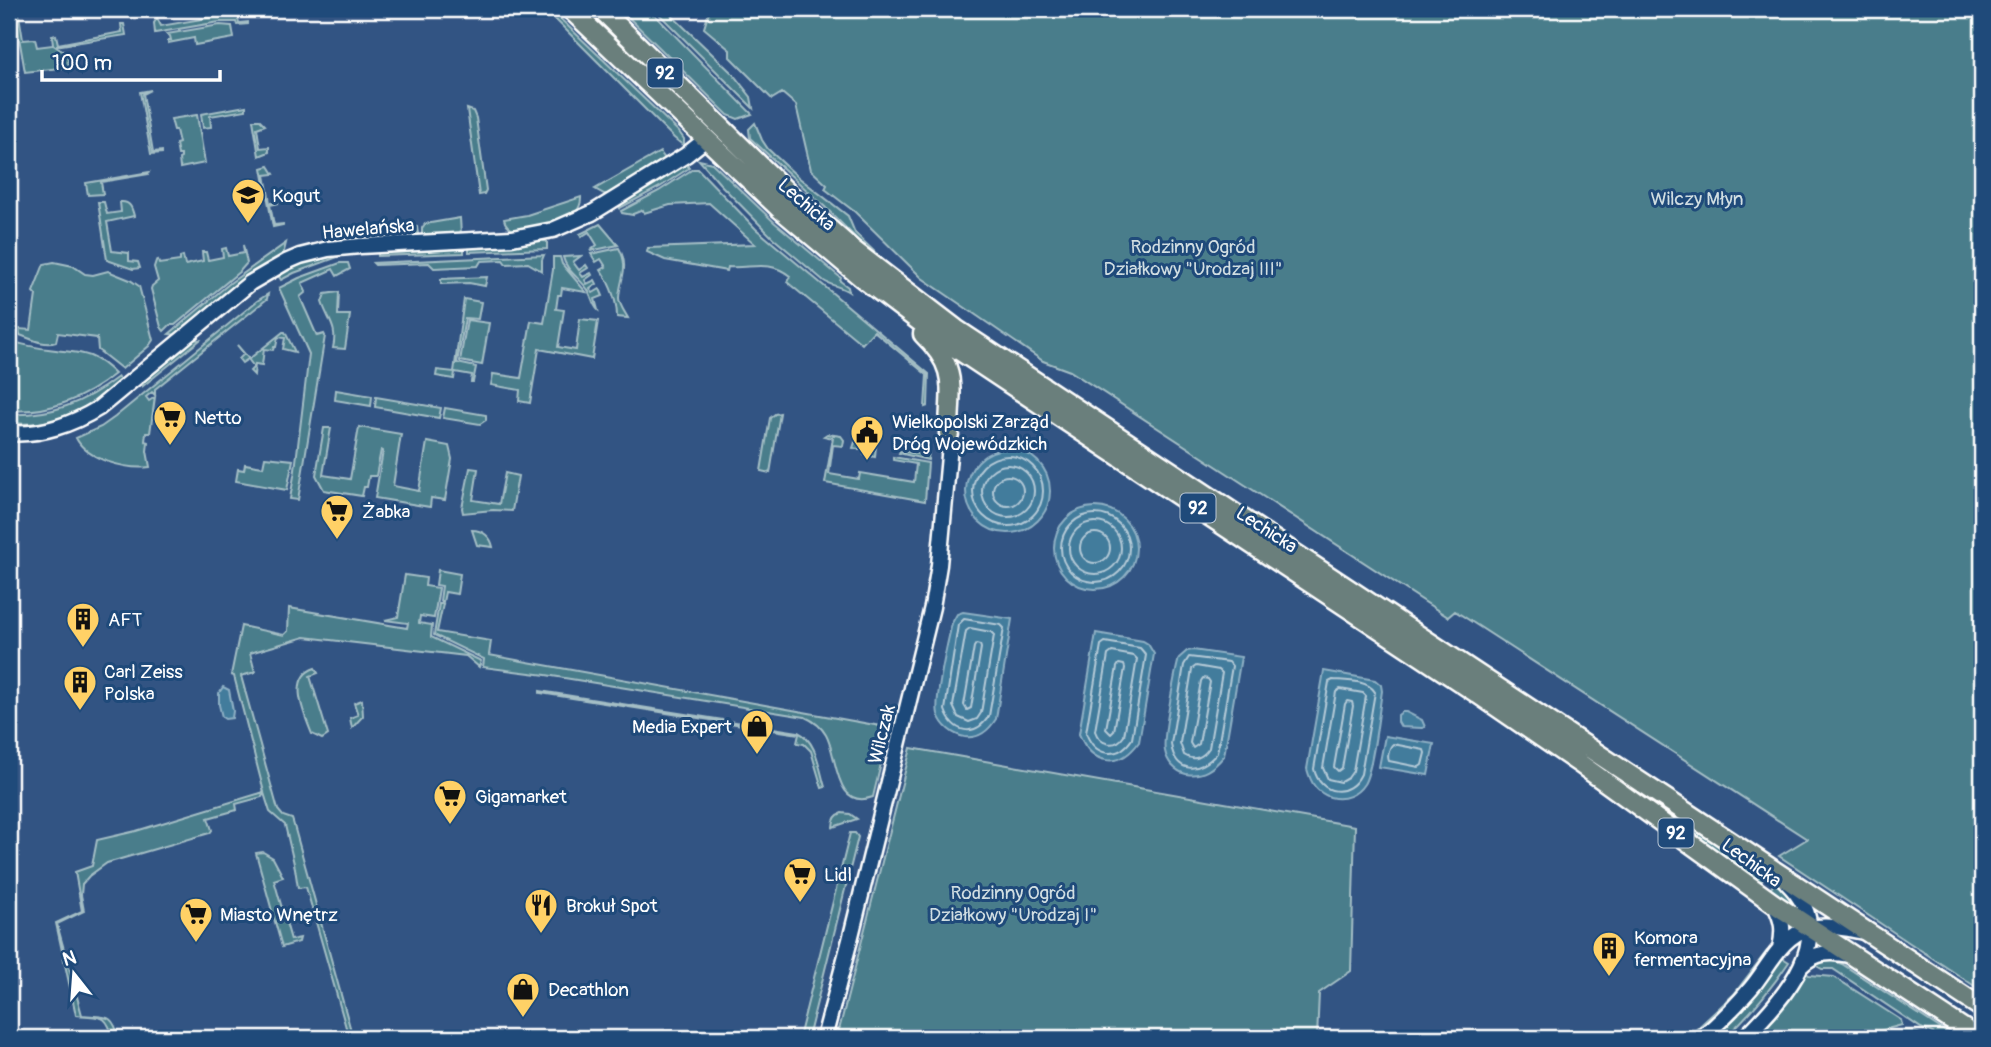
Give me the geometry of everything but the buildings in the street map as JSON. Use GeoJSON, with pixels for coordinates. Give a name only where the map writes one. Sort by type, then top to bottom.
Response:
{"type":"FeatureCollection","features":[{"type":"Feature","properties":{"kind":"main road","name":"Lechicka"},"geometry":{"type":"LineString","coordinates":[[569,9],[779,208],[874,288],[975,361],[1524,725],[1773,903],[1978,1038]]}},
{"type":"Feature","properties":{"kind":"main road","name":"Lechicka"},"geometry":{"type":"LineString","coordinates":[[601,9],[802,205],[895,284],[956,329],[1982,1009]]}},
{"type":"Feature","properties":{"kind":"main road"},"geometry":{"type":"LineString","coordinates":[[874,288],[931,342],[944,358],[951,382],[949,434]]}},
{"type":"Feature","properties":{"kind":"street","name":"Hawelańska"},"geometry":{"type":"LineString","coordinates":[[9,433],[32,433],[64,425],[99,408],[250,283],[285,262],[315,252],[344,247],[512,238],[553,230],[606,205],[686,155],[706,139]]}},
{"type":"Feature","properties":{"kind":"street","name":"Wilczak"},"geometry":{"type":"LineString","coordinates":[[824,1038],[932,607],[942,538],[949,434]]}},
{"type":"Feature","properties":{"kind":"street"},"geometry":{"type":"LineString","coordinates":[[1775,871],[1798,895],[1807,914],[1811,928],[1802,965]]}},
{"type":"Feature","properties":{"kind":"street"},"geometry":{"type":"LineString","coordinates":[[1773,903],[1781,916],[1783,927],[1780,949]]}},
{"type":"Feature","properties":{"kind":"street"},"geometry":{"type":"LineString","coordinates":[[1701,1038],[1736,1005],[1793,935],[1811,928],[1833,927],[1868,933]]}},
{"type":"Feature","properties":{"kind":"street"},"geometry":{"type":"LineString","coordinates":[[1744,1038],[1778,1000],[1808,959],[1828,952],[1852,956]]}},
{"type":"Feature","properties":{"kind":"green space"},"geometry":{"type":"Polygon","coordinates":[[[14,9],[18,9],[23,40],[35,39],[37,47],[53,45],[52,36],[56,35],[58,44],[122,32],[121,24],[124,24],[126,35],[55,46],[67,54],[69,67],[25,72],[14,9]]]}},
{"type":"Feature","properties":{"kind":"green space"},"geometry":{"type":"Polygon","coordinates":[[[237,9],[245,9],[246,13],[237,14],[239,23],[248,24],[219,22],[155,33],[154,23],[157,18],[161,26],[237,13],[237,9]]]}},
{"type":"Feature","properties":{"kind":"green space"},"geometry":{"type":"Polygon","coordinates":[[[545,9],[550,9],[679,132],[684,139],[684,146],[674,138],[545,9]]]}},
{"type":"Feature","properties":{"kind":"green space"},"geometry":{"type":"Polygon","coordinates":[[[580,9],[590,9],[676,94],[675,97],[580,9]]]}},
{"type":"Feature","properties":{"kind":"green space"},"geometry":{"type":"Polygon","coordinates":[[[620,9],[649,9],[752,114],[738,119],[728,115],[620,9]]]}},
{"type":"Feature","properties":{"kind":"green space"},"geometry":{"type":"Polygon","coordinates":[[[654,9],[665,9],[732,73],[751,97],[753,108],[654,9]]]}},
{"type":"Feature","properties":{"kind":"green space"},"geometry":{"type":"Polygon","coordinates":[[[710,9],[1982,9],[1982,991],[1779,856],[1807,839],[1455,611],[1448,617],[1070,371],[1043,361],[922,278],[855,212],[825,189],[827,185],[811,170],[796,105],[782,93],[772,99],[730,57],[730,50],[704,28],[710,9]]]}},
{"type":"Feature","properties":{"kind":"green space"},"geometry":{"type":"Polygon","coordinates":[[[220,25],[232,26],[234,38],[195,45],[194,38],[168,43],[168,40],[171,40],[167,34],[220,25]]]}},
{"type":"Feature","properties":{"kind":"green space"},"geometry":{"type":"Polygon","coordinates":[[[151,90],[143,94],[153,152],[162,153],[151,154],[140,92],[151,90]]]}},
{"type":"Feature","properties":{"kind":"green space"},"geometry":{"type":"Polygon","coordinates":[[[246,106],[246,110],[210,116],[211,127],[203,128],[201,114],[246,106]]]}},
{"type":"Feature","properties":{"kind":"green space"},"geometry":{"type":"Polygon","coordinates":[[[467,109],[473,111],[476,118],[486,190],[479,195],[467,109]]]}},
{"type":"Feature","properties":{"kind":"green space"},"geometry":{"type":"Polygon","coordinates":[[[197,115],[205,163],[180,168],[181,155],[178,155],[176,144],[179,143],[171,119],[197,115]]]}},
{"type":"Feature","properties":{"kind":"green space"},"geometry":{"type":"Polygon","coordinates":[[[253,120],[260,120],[265,125],[257,128],[260,148],[269,147],[269,152],[259,156],[253,120]]]}},
{"type":"Feature","properties":{"kind":"green space"},"geometry":{"type":"Polygon","coordinates":[[[755,123],[768,149],[798,177],[848,216],[855,233],[908,284],[869,251],[750,138],[749,129],[755,123]]]}},
{"type":"Feature","properties":{"kind":"green space"},"geometry":{"type":"Polygon","coordinates":[[[660,152],[666,160],[612,194],[604,194],[595,189],[660,152]]]}},
{"type":"Feature","properties":{"kind":"green space"},"geometry":{"type":"Polygon","coordinates":[[[699,160],[712,163],[774,222],[841,278],[840,281],[848,287],[849,292],[824,281],[773,238],[699,160]]]}},
{"type":"Feature","properties":{"kind":"green space"},"geometry":{"type":"Polygon","coordinates":[[[686,163],[689,168],[620,208],[622,201],[686,163]]]}},
{"type":"Feature","properties":{"kind":"green space"},"geometry":{"type":"Polygon","coordinates":[[[269,166],[274,174],[265,175],[270,203],[279,203],[270,205],[274,225],[283,224],[273,227],[262,168],[269,166]]]}},
{"type":"Feature","properties":{"kind":"green space"},"geometry":{"type":"Polygon","coordinates":[[[693,169],[698,169],[756,229],[929,374],[928,406],[925,407],[927,375],[874,331],[862,344],[787,282],[790,276],[782,271],[760,266],[728,267],[727,271],[665,260],[647,252],[648,248],[755,244],[709,203],[670,205],[644,213],[643,210],[633,215],[622,213],[621,211],[693,169]]]}},
{"type":"Feature","properties":{"kind":"green space"},"geometry":{"type":"Polygon","coordinates":[[[149,172],[101,182],[103,194],[88,195],[86,183],[149,172]]]}},
{"type":"Feature","properties":{"kind":"green space"},"geometry":{"type":"Polygon","coordinates":[[[581,197],[574,214],[556,223],[514,231],[504,219],[527,215],[581,197]]]}},
{"type":"Feature","properties":{"kind":"green space"},"geometry":{"type":"Polygon","coordinates":[[[98,202],[104,202],[107,214],[121,212],[120,202],[130,206],[134,216],[107,222],[112,251],[129,253],[129,261],[138,262],[140,268],[133,269],[107,260],[98,202]]]}},
{"type":"Feature","properties":{"kind":"green space"},"geometry":{"type":"Polygon","coordinates":[[[460,218],[461,234],[426,237],[422,233],[425,224],[460,218]]]}},
{"type":"Feature","properties":{"kind":"green space"},"geometry":{"type":"Polygon","coordinates":[[[600,224],[618,245],[590,251],[597,245],[589,232],[581,237],[580,234],[600,224]]]}},
{"type":"Feature","properties":{"kind":"green space"},"geometry":{"type":"Polygon","coordinates":[[[381,227],[417,227],[418,234],[415,237],[387,238],[381,227]]]}},
{"type":"Feature","properties":{"kind":"green space"},"geometry":{"type":"Polygon","coordinates":[[[542,240],[547,242],[547,249],[469,252],[469,246],[542,240]]]}},
{"type":"Feature","properties":{"kind":"green space"},"geometry":{"type":"Polygon","coordinates":[[[286,243],[283,255],[247,278],[179,335],[169,334],[230,283],[286,243]]]}},
{"type":"Feature","properties":{"kind":"green space"},"geometry":{"type":"Polygon","coordinates":[[[243,245],[247,263],[240,271],[175,325],[170,325],[164,331],[151,289],[158,281],[154,267],[156,261],[158,260],[159,264],[180,261],[183,256],[185,265],[203,261],[202,252],[206,252],[208,260],[223,257],[222,249],[226,248],[228,256],[244,253],[243,245]]]}},
{"type":"Feature","properties":{"kind":"green space"},"geometry":{"type":"Polygon","coordinates":[[[464,246],[464,253],[378,256],[378,253],[383,251],[464,246]]]}},
{"type":"Feature","properties":{"kind":"green space"},"geometry":{"type":"Polygon","coordinates":[[[619,248],[624,267],[619,301],[628,318],[617,317],[612,292],[601,270],[606,267],[601,259],[596,262],[591,254],[619,248]]]}},
{"type":"Feature","properties":{"kind":"green space"},"geometry":{"type":"Polygon","coordinates":[[[341,254],[281,280],[276,272],[307,259],[341,254]]]}},
{"type":"Feature","properties":{"kind":"green space"},"geometry":{"type":"Polygon","coordinates":[[[544,255],[542,271],[528,263],[506,264],[503,260],[481,261],[478,266],[434,268],[429,263],[373,263],[544,255]]]}},
{"type":"Feature","properties":{"kind":"green space"},"geometry":{"type":"Polygon","coordinates":[[[581,256],[573,262],[579,270],[586,265],[588,268],[580,273],[583,277],[591,273],[585,280],[587,284],[595,280],[597,284],[590,289],[593,293],[600,289],[603,296],[595,299],[598,310],[588,290],[567,266],[563,257],[581,256]]]}},
{"type":"Feature","properties":{"kind":"green space"},"geometry":{"type":"Polygon","coordinates":[[[553,257],[560,257],[562,264],[586,292],[562,288],[561,295],[558,295],[556,309],[564,310],[558,347],[576,350],[580,319],[598,321],[592,359],[539,349],[530,403],[519,401],[520,390],[491,385],[493,374],[521,378],[531,321],[544,323],[553,257]]]}},
{"type":"Feature","properties":{"kind":"green space"},"geometry":{"type":"Polygon","coordinates":[[[54,262],[73,266],[85,274],[108,271],[139,286],[153,340],[149,346],[122,369],[98,350],[97,338],[58,333],[56,342],[47,343],[20,335],[19,329],[31,330],[36,295],[33,292],[44,264],[54,262]]]}},
{"type":"Feature","properties":{"kind":"green space"},"geometry":{"type":"Polygon","coordinates":[[[340,263],[348,263],[350,269],[337,276],[333,269],[302,283],[306,292],[300,297],[317,336],[325,336],[298,500],[290,499],[309,354],[279,288],[340,263]]]}},
{"type":"Feature","properties":{"kind":"green space"},"geometry":{"type":"Polygon","coordinates":[[[487,277],[485,286],[469,283],[441,284],[441,279],[487,277]]]}},
{"type":"Feature","properties":{"kind":"green space"},"geometry":{"type":"Polygon","coordinates":[[[339,292],[338,315],[350,315],[345,349],[333,348],[333,329],[322,302],[325,294],[339,292]]]}},
{"type":"Feature","properties":{"kind":"green space"},"geometry":{"type":"Polygon","coordinates":[[[268,294],[267,299],[155,389],[155,395],[152,392],[146,397],[149,401],[155,397],[150,433],[146,433],[145,441],[148,442],[150,467],[130,467],[108,462],[81,446],[76,438],[101,427],[115,417],[268,294]]]}},
{"type":"Feature","properties":{"kind":"green space"},"geometry":{"type":"Polygon","coordinates":[[[464,299],[481,302],[478,319],[465,318],[457,363],[476,367],[473,382],[472,375],[455,372],[454,379],[436,376],[437,370],[454,372],[464,299]]]}},
{"type":"Feature","properties":{"kind":"green space"},"geometry":{"type":"Polygon","coordinates":[[[467,320],[489,323],[482,365],[460,361],[467,320]]]}},
{"type":"Feature","properties":{"kind":"green space"},"geometry":{"type":"Polygon","coordinates":[[[283,332],[295,352],[283,349],[285,338],[278,337],[273,350],[264,349],[262,365],[255,364],[254,375],[250,371],[254,367],[248,359],[242,363],[239,359],[244,354],[237,345],[249,359],[283,332]]]}},
{"type":"Feature","properties":{"kind":"green space"},"geometry":{"type":"Polygon","coordinates":[[[192,339],[200,340],[143,386],[143,380],[192,339]]]}},
{"type":"Feature","properties":{"kind":"green space"},"geometry":{"type":"Polygon","coordinates":[[[9,341],[91,356],[115,374],[79,397],[52,407],[9,410],[9,341]]]}},
{"type":"Feature","properties":{"kind":"green space"},"geometry":{"type":"Polygon","coordinates":[[[118,377],[122,382],[99,402],[81,412],[51,421],[9,423],[9,414],[39,413],[66,406],[93,394],[118,377]]]}},
{"type":"Feature","properties":{"kind":"green space"},"geometry":{"type":"Polygon","coordinates":[[[336,390],[372,396],[371,406],[335,400],[336,390]]]}},
{"type":"Feature","properties":{"kind":"green space"},"geometry":{"type":"Polygon","coordinates":[[[376,397],[441,408],[439,418],[375,407],[376,397]]]}},
{"type":"Feature","properties":{"kind":"green space"},"geometry":{"type":"Polygon","coordinates":[[[445,408],[486,415],[486,420],[480,424],[443,418],[445,408]]]}},
{"type":"Feature","properties":{"kind":"green space"},"geometry":{"type":"Polygon","coordinates":[[[780,413],[770,473],[761,471],[770,418],[780,413]]]}},
{"type":"Feature","properties":{"kind":"green space"},"geometry":{"type":"Polygon","coordinates":[[[359,427],[401,434],[393,486],[419,491],[427,442],[449,446],[452,459],[445,500],[431,498],[430,507],[375,498],[383,451],[381,450],[376,476],[369,476],[362,496],[324,490],[316,475],[324,428],[331,428],[323,475],[350,479],[359,427]]]}},
{"type":"Feature","properties":{"kind":"green space"},"geometry":{"type":"Polygon","coordinates":[[[824,436],[841,436],[844,440],[843,446],[833,445],[829,474],[859,479],[860,473],[914,482],[916,464],[893,460],[893,457],[928,463],[925,501],[825,483],[833,438],[824,436]]]}},
{"type":"Feature","properties":{"kind":"green space"},"geometry":{"type":"Polygon","coordinates":[[[855,442],[876,445],[875,457],[864,455],[864,450],[853,448],[855,442]]]}},
{"type":"Feature","properties":{"kind":"green space"},"geometry":{"type":"Polygon","coordinates":[[[919,445],[929,447],[928,460],[899,453],[918,454],[919,445]]]}},
{"type":"Feature","properties":{"kind":"green space"},"geometry":{"type":"Polygon","coordinates":[[[265,457],[293,460],[287,490],[236,481],[238,469],[244,470],[245,464],[263,467],[265,457]]]}},
{"type":"Feature","properties":{"kind":"green space"},"geometry":{"type":"Polygon","coordinates":[[[470,468],[478,469],[473,500],[499,504],[505,473],[518,476],[512,511],[463,513],[470,468]]]}},
{"type":"Feature","properties":{"kind":"green space"},"geometry":{"type":"Polygon","coordinates":[[[472,530],[486,535],[493,547],[477,545],[472,530]]]}},
{"type":"Feature","properties":{"kind":"green space"},"geometry":{"type":"Polygon","coordinates":[[[438,570],[460,574],[457,594],[445,592],[443,602],[440,601],[442,586],[436,585],[438,570]]]}},
{"type":"Feature","properties":{"kind":"green space"},"geometry":{"type":"Polygon","coordinates":[[[405,575],[426,578],[425,586],[439,588],[434,618],[420,616],[419,623],[432,625],[431,637],[481,661],[479,667],[466,656],[305,637],[250,653],[255,672],[241,676],[278,810],[293,822],[353,1038],[349,1038],[306,887],[298,888],[285,825],[270,812],[264,793],[262,797],[236,804],[237,810],[208,818],[212,830],[210,833],[107,863],[82,884],[84,911],[57,924],[82,1015],[111,1020],[119,1038],[113,1038],[105,1020],[76,1015],[56,923],[82,911],[75,872],[92,866],[97,840],[136,831],[264,792],[234,676],[231,675],[241,626],[284,635],[288,631],[289,608],[407,628],[408,623],[385,620],[398,617],[405,575]]]}},
{"type":"Feature","properties":{"kind":"green space"},"geometry":{"type":"Polygon","coordinates":[[[439,604],[443,604],[437,632],[491,641],[489,655],[886,727],[888,712],[892,718],[873,797],[860,799],[851,796],[844,789],[826,735],[817,724],[805,717],[483,667],[484,659],[434,635],[439,604]]]}},
{"type":"Feature","properties":{"kind":"green space"},"geometry":{"type":"Polygon","coordinates":[[[315,668],[318,673],[310,676],[328,735],[322,739],[312,734],[300,697],[302,679],[315,668]]]}},
{"type":"Feature","properties":{"kind":"green space"},"geometry":{"type":"Polygon","coordinates":[[[540,691],[798,732],[813,748],[825,787],[822,788],[811,751],[804,744],[797,743],[799,734],[540,691]]]}},
{"type":"Feature","properties":{"kind":"green space"},"geometry":{"type":"Polygon","coordinates":[[[362,700],[363,716],[352,728],[350,718],[358,715],[354,703],[362,700]]]}},
{"type":"Feature","properties":{"kind":"green space","name":"Rodzinny Ogród Działkowy \"Urodzaj I\""},"geometry":{"type":"Polygon","coordinates":[[[911,748],[1355,826],[1351,971],[1319,993],[1317,1038],[837,1038],[911,748]]]}},
{"type":"Feature","properties":{"kind":"green space"},"geometry":{"type":"Polygon","coordinates":[[[1584,754],[1767,874],[1759,884],[1582,756],[1584,754]]]}},
{"type":"Feature","properties":{"kind":"green space"},"geometry":{"type":"Polygon","coordinates":[[[842,813],[857,819],[833,827],[835,818],[842,813]]]}},
{"type":"Feature","properties":{"kind":"green space"},"geometry":{"type":"Polygon","coordinates":[[[850,833],[855,833],[858,837],[808,1038],[799,1038],[850,833]]]}},
{"type":"Feature","properties":{"kind":"green space"},"geometry":{"type":"Polygon","coordinates":[[[263,852],[273,858],[283,877],[274,880],[291,940],[300,938],[299,942],[282,947],[256,853],[263,852]]]}},
{"type":"Feature","properties":{"kind":"green space"},"geometry":{"type":"Polygon","coordinates":[[[1777,880],[1791,894],[1799,911],[1768,892],[1777,880]]]}},
{"type":"Feature","properties":{"kind":"green space"},"geometry":{"type":"Polygon","coordinates":[[[1771,950],[1720,1014],[1697,1034],[1687,1038],[1734,994],[1767,951],[1771,950]]]}},
{"type":"Feature","properties":{"kind":"green space"},"geometry":{"type":"Polygon","coordinates":[[[1781,957],[1789,962],[1759,1002],[1724,1038],[1711,1038],[1749,1000],[1781,957]]]}},
{"type":"Feature","properties":{"kind":"green space"},"geometry":{"type":"Polygon","coordinates":[[[1830,960],[1842,964],[1955,1038],[1944,1038],[1921,1028],[1833,969],[1822,969],[1813,964],[1830,960]]]}},
{"type":"Feature","properties":{"kind":"green space"},"geometry":{"type":"Polygon","coordinates":[[[1805,972],[1809,975],[1834,977],[1901,1020],[1902,1025],[1853,1038],[1752,1038],[1805,972]]]}},
{"type":"Feature","properties":{"kind":"green space"},"geometry":{"type":"Polygon","coordinates":[[[1904,1031],[1931,1038],[1874,1038],[1904,1031]]]}},
{"type":"Feature","properties":{"kind":"water"},"geometry":{"type":"Polygon","coordinates":[[[1008,449],[1024,452],[1038,461],[1047,475],[1050,491],[1047,507],[1038,521],[1024,530],[1008,533],[992,530],[978,521],[969,507],[966,491],[969,475],[978,461],[992,452],[1008,449]]]}},
{"type":"Feature","properties":{"kind":"water"},"geometry":{"type":"Polygon","coordinates":[[[1087,507],[1103,507],[1118,514],[1129,525],[1136,540],[1133,564],[1124,577],[1103,589],[1087,589],[1072,582],[1061,571],[1054,556],[1054,540],[1061,525],[1072,514],[1087,507]]]}},
{"type":"Feature","properties":{"kind":"water"},"geometry":{"type":"Polygon","coordinates":[[[963,612],[1012,619],[996,719],[984,733],[975,737],[961,736],[948,729],[938,714],[937,707],[952,623],[957,614],[963,612]]]}},
{"type":"Feature","properties":{"kind":"water"},"geometry":{"type":"Polygon","coordinates":[[[1096,633],[1143,641],[1154,654],[1139,742],[1123,757],[1115,760],[1098,758],[1084,744],[1079,734],[1096,633]]]}},
{"type":"Feature","properties":{"kind":"water"},"geometry":{"type":"Polygon","coordinates":[[[1187,651],[1241,657],[1224,756],[1208,771],[1192,775],[1182,773],[1172,766],[1166,755],[1165,734],[1179,658],[1187,651]]]}},
{"type":"Feature","properties":{"kind":"water"},"geometry":{"type":"Polygon","coordinates":[[[1324,671],[1375,680],[1381,685],[1382,691],[1367,777],[1358,791],[1345,798],[1330,797],[1318,790],[1307,769],[1324,671]]]}},
{"type":"Feature","properties":{"kind":"water"},"geometry":{"type":"Polygon","coordinates":[[[223,687],[229,690],[232,718],[222,717],[219,693],[223,687]]]}},
{"type":"Feature","properties":{"kind":"water"},"geometry":{"type":"Polygon","coordinates":[[[1402,712],[1422,720],[1425,727],[1401,727],[1398,715],[1402,712]]]}},
{"type":"Feature","properties":{"kind":"water"},"geometry":{"type":"Polygon","coordinates":[[[1385,736],[1434,744],[1428,775],[1379,767],[1385,736]]]}},
{"type":"Feature","properties":{"kind":"place","name":"Kogut"},"geometry":{"type":"Point","coordinates":[248,225]}},
{"type":"Feature","properties":{"kind":"place","name":"Netto"},"geometry":{"type":"Point","coordinates":[170,447]}},
{"type":"Feature","properties":{"kind":"place","name":"Wielkopolski Zarząd Dróg Wojewódzkich"},"geometry":{"type":"Point","coordinates":[867,462]}},
{"type":"Feature","properties":{"kind":"place","name":"Żabka"},"geometry":{"type":"Point","coordinates":[337,541]}},
{"type":"Feature","properties":{"kind":"place","name":"AFT"},"geometry":{"type":"Point","coordinates":[83,649]}},
{"type":"Feature","properties":{"kind":"place","name":"Carl Zeiss Polska"},"geometry":{"type":"Point","coordinates":[80,712]}},
{"type":"Feature","properties":{"kind":"place","name":"Media Expert"},"geometry":{"type":"Point","coordinates":[757,756]}},
{"type":"Feature","properties":{"kind":"place","name":"Gigamarket"},"geometry":{"type":"Point","coordinates":[450,826]}},
{"type":"Feature","properties":{"kind":"place","name":"Lidl"},"geometry":{"type":"Point","coordinates":[800,904]}},
{"type":"Feature","properties":{"kind":"place","name":"Brokuł Spot"},"geometry":{"type":"Point","coordinates":[541,935]}},
{"type":"Feature","properties":{"kind":"place","name":"Miasto Wnętrz"},"geometry":{"type":"Point","coordinates":[196,944]}},
{"type":"Feature","properties":{"kind":"place","name":"Komora fermentacyjna"},"geometry":{"type":"Point","coordinates":[1609,978]}},
{"type":"Feature","properties":{"kind":"place","name":"Decathlon"},"geometry":{"type":"Point","coordinates":[523,1019]}},
{"type":"Feature","properties":{"kind":"park label","name":"Wilczy Młyn"},"geometry":{"type":"Point","coordinates":[1697,198]}},
{"type":"Feature","properties":{"kind":"park label","name":"Rodzinny Ogród Działkowy \"Urodzaj III\""},"geometry":{"type":"Point","coordinates":[1193,257]}}]}
